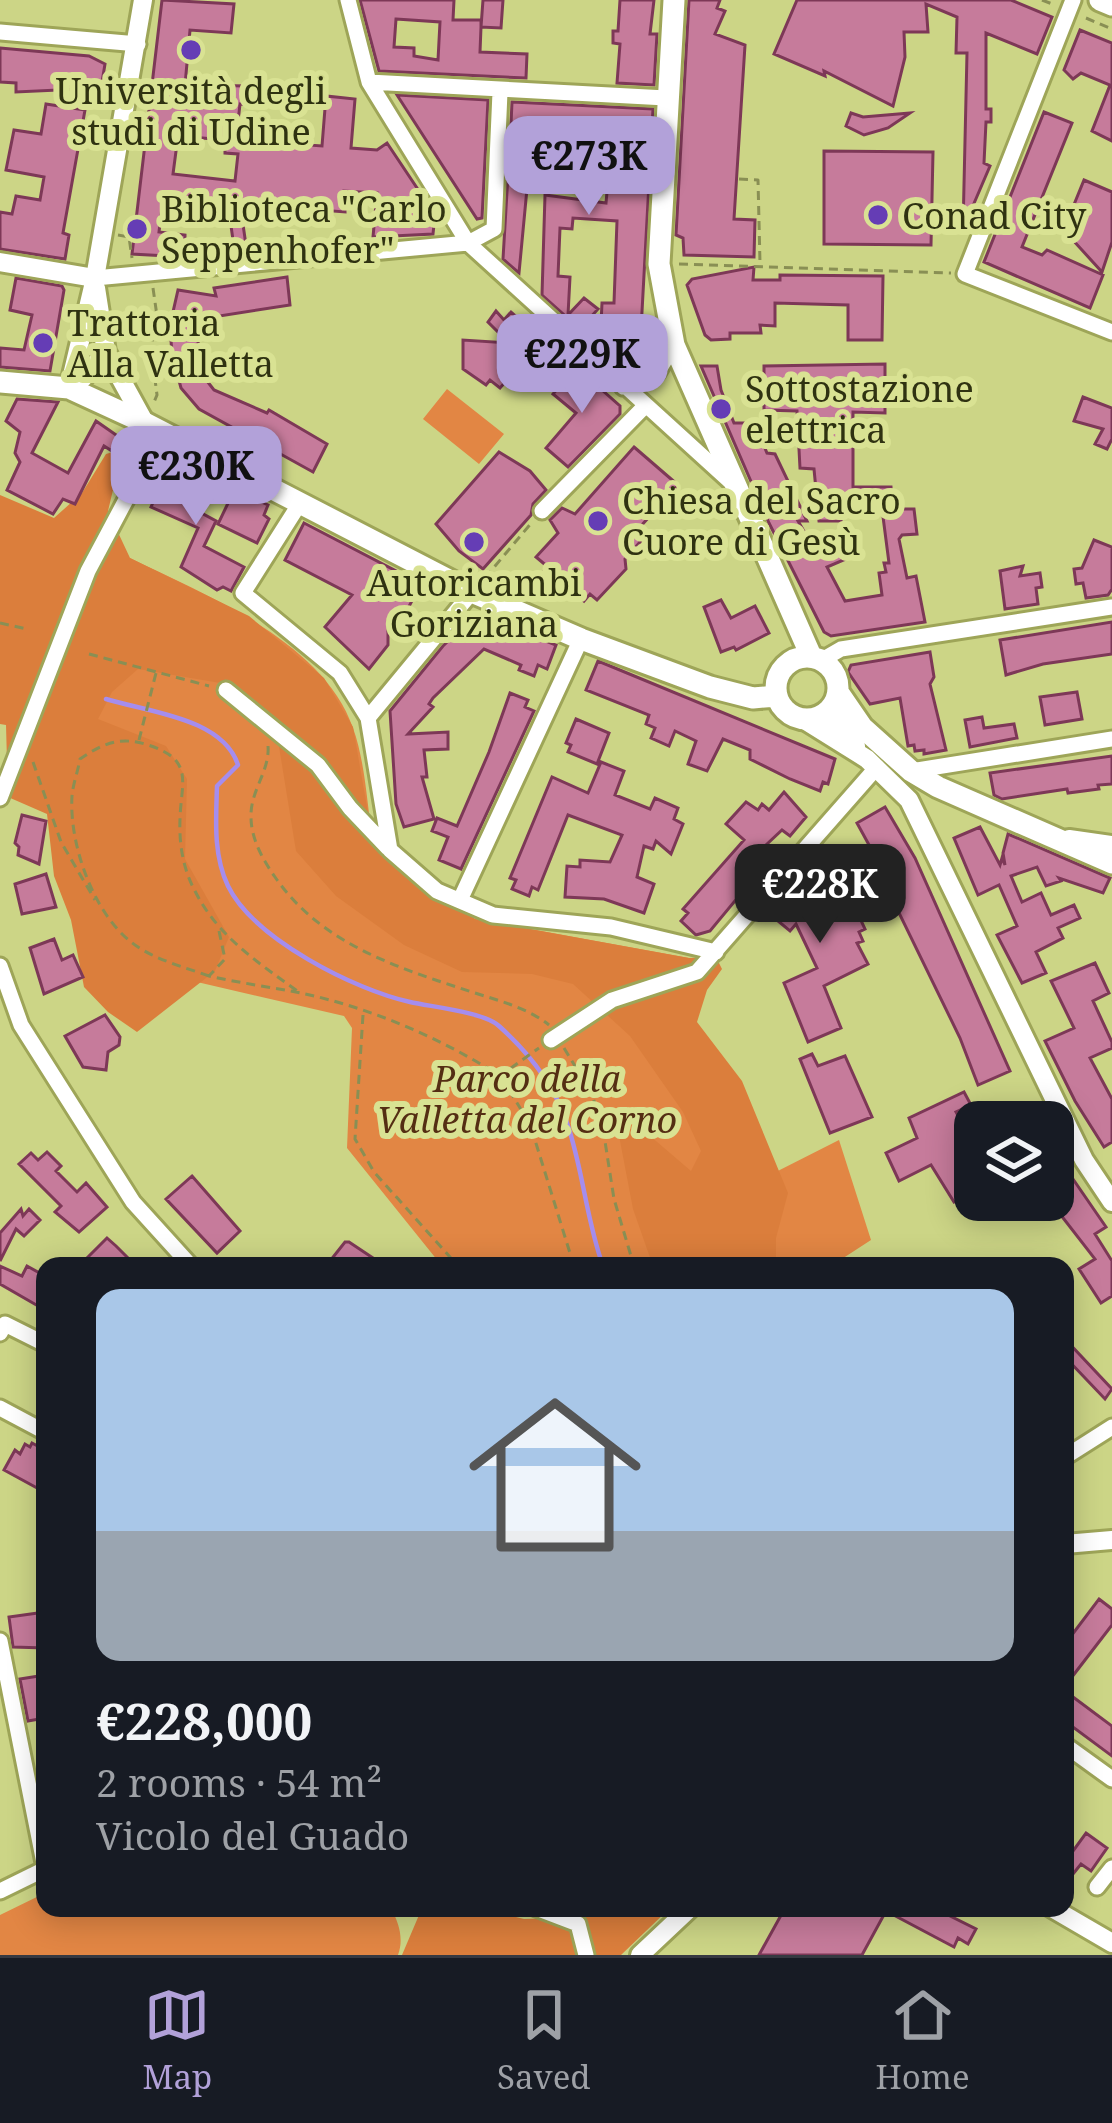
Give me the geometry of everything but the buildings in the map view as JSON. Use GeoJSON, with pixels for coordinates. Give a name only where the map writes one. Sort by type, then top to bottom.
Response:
{"type":"FeatureCollection","features":[{"type":"Feature","properties":{"kind":"main road"},"geometry":{"type":"LineString","coordinates":[[674,0],[659,264],[674,345],[835,700],[911,771],[938,787],[1112,863]]}},
{"type":"Feature","properties":{"kind":"main road"},"geometry":{"type":"LineString","coordinates":[[1100,0],[1112,5]]}},
{"type":"Feature","properties":{"kind":"main road"},"geometry":{"type":"LineString","coordinates":[[0,382],[69,388],[152,422],[472,592],[710,687],[753,698],[776,690],[788,663],[817,656]]}},
{"type":"Feature","properties":{"kind":"main road"},"geometry":{"type":"LineString","coordinates":[[776,690],[791,715],[803,719],[823,715],[835,700]]}},
{"type":"Feature","properties":{"kind":"street"},"geometry":{"type":"LineString","coordinates":[[69,388],[94,278],[143,0]]}},
{"type":"Feature","properties":{"kind":"street"},"geometry":{"type":"LineString","coordinates":[[348,0],[369,82],[468,243],[734,485]]}},
{"type":"Feature","properties":{"kind":"street"},"geometry":{"type":"LineString","coordinates":[[1072,8],[965,274],[1112,332]]}},
{"type":"Feature","properties":{"kind":"street"},"geometry":{"type":"LineString","coordinates":[[0,32],[138,44]]}},
{"type":"Feature","properties":{"kind":"street"},"geometry":{"type":"LineString","coordinates":[[369,82],[666,98]]}},
{"type":"Feature","properties":{"kind":"street"},"geometry":{"type":"LineString","coordinates":[[0,262],[94,278],[468,243],[494,229],[500,92]]}},
{"type":"Feature","properties":{"kind":"street"},"geometry":{"type":"LineString","coordinates":[[0,798],[152,422],[106,352],[94,278]]}},
{"type":"Feature","properties":{"kind":"street"},"geometry":{"type":"LineString","coordinates":[[623,386],[657,373],[674,345]]}},
{"type":"Feature","properties":{"kind":"street"},"geometry":{"type":"LineString","coordinates":[[69,388],[106,352]]}},
{"type":"Feature","properties":{"kind":"street"},"geometry":{"type":"LineString","coordinates":[[542,511],[645,406]]}},
{"type":"Feature","properties":{"kind":"street"},"geometry":{"type":"LineString","coordinates":[[300,503],[243,593],[340,673],[368,718],[390,850]]}},
{"type":"Feature","properties":{"kind":"street"},"geometry":{"type":"LineString","coordinates":[[368,718],[472,592]]}},
{"type":"Feature","properties":{"kind":"street"},"geometry":{"type":"LineString","coordinates":[[817,656],[1112,607]]}},
{"type":"Feature","properties":{"kind":"street"},"geometry":{"type":"LineString","coordinates":[[460,900],[581,639]]}},
{"type":"Feature","properties":{"kind":"street"},"geometry":{"type":"LineString","coordinates":[[226,690],[318,764],[350,808],[437,891],[494,914],[610,926],[716,952]]}},
{"type":"Feature","properties":{"kind":"street"},"geometry":{"type":"LineString","coordinates":[[835,700],[834,719],[909,800],[1084,1160],[1112,1202]]}},
{"type":"Feature","properties":{"kind":"street"},"geometry":{"type":"LineString","coordinates":[[803,719],[872,763]]}},
{"type":"Feature","properties":{"kind":"street"},"geometry":{"type":"LineString","coordinates":[[911,771],[1112,739]]}},
{"type":"Feature","properties":{"kind":"street"},"geometry":{"type":"LineString","coordinates":[[554,1038],[612,1000],[698,972],[872,763]]}},
{"type":"Feature","properties":{"kind":"street"},"geometry":{"type":"LineString","coordinates":[[909,800],[938,787]]}},
{"type":"Feature","properties":{"kind":"street"},"geometry":{"type":"LineString","coordinates":[[1061,838],[1112,845]]}},
{"type":"Feature","properties":{"kind":"street"},"geometry":{"type":"LineString","coordinates":[[0,966],[21,1025],[134,1202],[183,1257]]}},
{"type":"Feature","properties":{"kind":"street"},"geometry":{"type":"LineString","coordinates":[[0,1014],[21,1025]]}},
{"type":"Feature","properties":{"kind":"street"},"geometry":{"type":"LineString","coordinates":[[0,1333],[5,1324],[36,1339]]}},
{"type":"Feature","properties":{"kind":"street"},"geometry":{"type":"LineString","coordinates":[[0,1408],[36,1427]]}},
{"type":"Feature","properties":{"kind":"street"},"geometry":{"type":"LineString","coordinates":[[1074,1451],[1112,1427]]}},
{"type":"Feature","properties":{"kind":"street"},"geometry":{"type":"LineString","coordinates":[[1074,1543],[1112,1540]]}},
{"type":"Feature","properties":{"kind":"street"},"geometry":{"type":"LineString","coordinates":[[0,1641],[8,1742],[36,1838]]}},
{"type":"Feature","properties":{"kind":"street"},"geometry":{"type":"LineString","coordinates":[[1074,1752],[1112,1779]]}},
{"type":"Feature","properties":{"kind":"street"},"geometry":{"type":"LineString","coordinates":[[1097,1887],[1112,1868]]}},
{"type":"Feature","properties":{"kind":"street"},"geometry":{"type":"LineString","coordinates":[[0,1892],[36,1874]]}},
{"type":"Feature","properties":{"kind":"street"},"geometry":{"type":"LineString","coordinates":[[560,1917],[578,1924],[586,1955]]}},
{"type":"Feature","properties":{"kind":"street"},"geometry":{"type":"LineString","coordinates":[[640,1955],[680,1917]]}},
{"type":"Feature","properties":{"kind":"street"},"geometry":{"type":"LineString","coordinates":[[1068,1917],[1112,1942]]}},
{"type":"Feature","properties":{"kind":"path"},"geometry":{"type":"LineString","coordinates":[[1042,0],[1072,8],[1112,28]]}},
{"type":"Feature","properties":{"kind":"path"},"geometry":{"type":"LineString","coordinates":[[739,179],[758,180],[760,265]]}},
{"type":"Feature","properties":{"kind":"path"},"geometry":{"type":"LineString","coordinates":[[129,237],[132,260]]}},
{"type":"Feature","properties":{"kind":"path"},"geometry":{"type":"LineString","coordinates":[[659,264],[965,274]]}},
{"type":"Feature","properties":{"kind":"path"},"geometry":{"type":"LineString","coordinates":[[152,422],[157,395],[153,286]]}},
{"type":"Feature","properties":{"kind":"path"},"geometry":{"type":"LineString","coordinates":[[472,592],[542,511]]}},
{"type":"Feature","properties":{"kind":"path"},"geometry":{"type":"LineString","coordinates":[[0,623],[27,629]]}},
{"type":"Feature","properties":{"kind":"path"},"geometry":{"type":"LineString","coordinates":[[89,654],[226,690]]}},
{"type":"Feature","properties":{"kind":"path"},"geometry":{"type":"LineString","coordinates":[[138,742],[157,672]]}},
{"type":"Feature","properties":{"kind":"path"},"geometry":{"type":"LineString","coordinates":[[25,734],[61,842],[80,878],[131,942],[209,976],[300,993],[442,1040],[500,1076],[530,1124],[571,1257]]}},
{"type":"Feature","properties":{"kind":"path"},"geometry":{"type":"LineString","coordinates":[[100,906],[76,836],[72,796],[80,759],[99,746],[128,739],[175,759],[186,778],[179,818],[182,859],[219,930],[225,958],[209,976]]}},
{"type":"Feature","properties":{"kind":"path"},"geometry":{"type":"LineString","coordinates":[[267,745],[269,763],[256,784],[251,818],[259,852],[296,906],[389,965],[522,1008],[548,1023],[592,1094],[631,1257]]}},
{"type":"Feature","properties":{"kind":"path"},"geometry":{"type":"LineString","coordinates":[[219,930],[300,993]]}},
{"type":"Feature","properties":{"kind":"path"},"geometry":{"type":"LineString","coordinates":[[364,1013],[355,1138],[374,1172],[450,1257]]}},
{"type":"Feature","properties":{"kind":"path"},"geometry":{"type":"LineString","coordinates":[[500,1076],[554,1038]]}},
{"type":"Feature","properties":{"kind":"green space"},"geometry":{"type":"Polygon","coordinates":[[[447,389],[504,434],[479,464],[423,419],[447,389]]]}},
{"type":"Feature","properties":{"kind":"green space","name":"Parco della Valletta del Corno"},"geometry":{"type":"Polygon","coordinates":[[[130,558],[226,605],[289,646],[338,697],[353,728],[364,771],[374,847],[475,919],[689,958],[668,974],[762,1179],[839,1140],[871,1240],[845,1257],[435,1257],[347,1148],[352,1028],[344,1016],[197,982],[33,787],[130,558]]]}},
{"type":"Feature","properties":{"kind":"green space"},"geometry":{"type":"Polygon","coordinates":[[[36,1897],[36,1917],[395,1917],[400,1949],[398,1955],[0,1955],[0,1915],[36,1897]]]}},
{"type":"Feature","properties":{"kind":"shaded area"},"geometry":{"type":"Polygon","coordinates":[[[126,448],[128,467],[113,490],[108,511],[130,558],[249,616],[324,678],[353,727],[374,847],[475,919],[689,958],[716,957],[722,969],[707,990],[697,1022],[742,1081],[788,1193],[776,1257],[650,1257],[633,1209],[617,1125],[649,1135],[691,1171],[701,1151],[683,1112],[630,1036],[573,984],[532,974],[462,972],[404,945],[336,896],[296,851],[276,728],[238,686],[138,669],[112,692],[98,719],[166,746],[187,779],[185,859],[229,937],[215,971],[137,1032],[84,987],[71,920],[54,876],[47,814],[8,797],[6,725],[0,724],[0,495],[54,518],[82,493],[106,454],[126,448]]]}},
{"type":"Feature","properties":{"kind":"shaded area"},"geometry":{"type":"Polygon","coordinates":[[[418,1917],[661,1917],[621,1955],[402,1955],[418,1917]]]}},
{"type":"Feature","properties":{"kind":"waterway"},"geometry":{"type":"LineString","coordinates":[[106,699],[182,719],[230,749],[238,765],[217,786],[218,849],[228,886],[260,925],[335,974],[387,996],[482,1017],[520,1047],[562,1109],[600,1257]]}},
{"type":"Feature","properties":{"kind":"place","name":"Università degli studi di Udine"},"geometry":{"type":"Point","coordinates":[191,50]}},
{"type":"Feature","properties":{"kind":"place","name":"Conad City"},"geometry":{"type":"Point","coordinates":[878,215]}},
{"type":"Feature","properties":{"kind":"place","name":"Biblioteca \"Carlo Seppenhofer\""},"geometry":{"type":"Point","coordinates":[137,229]}},
{"type":"Feature","properties":{"kind":"place","name":"Trattoria Alla Valletta"},"geometry":{"type":"Point","coordinates":[43,343]}},
{"type":"Feature","properties":{"kind":"place","name":"Sottostazione elettrica"},"geometry":{"type":"Point","coordinates":[721,409]}},
{"type":"Feature","properties":{"kind":"place","name":"Chiesa del Sacro Cuore di Gesù"},"geometry":{"type":"Point","coordinates":[598,521]}},
{"type":"Feature","properties":{"kind":"place","name":"Autoricambi Goriziana"},"geometry":{"type":"Point","coordinates":[474,542]}}]}
